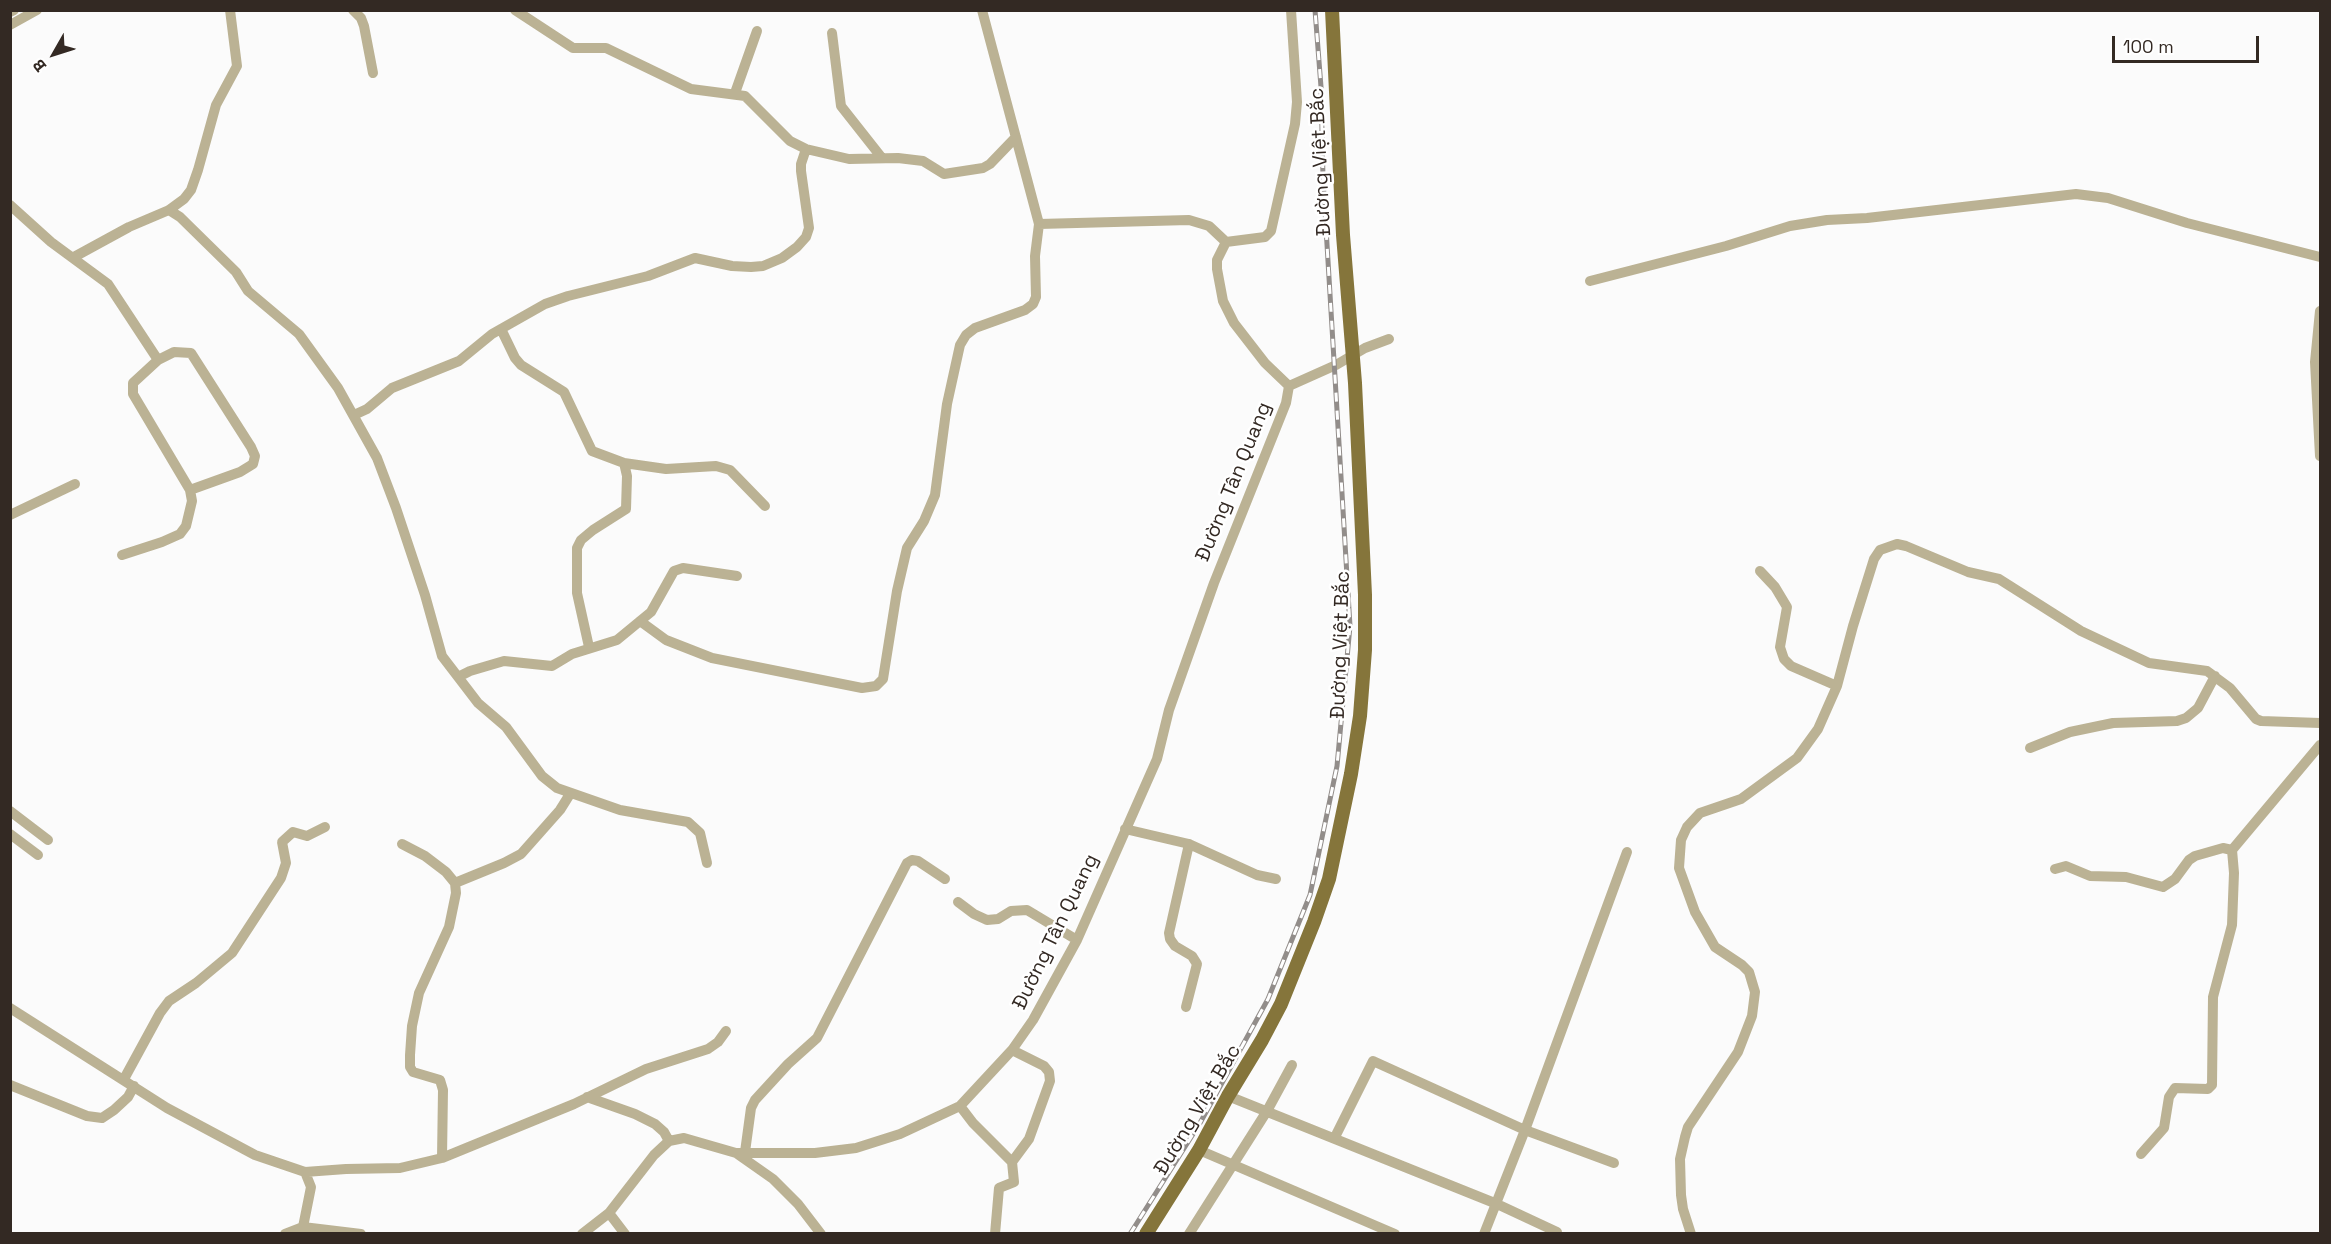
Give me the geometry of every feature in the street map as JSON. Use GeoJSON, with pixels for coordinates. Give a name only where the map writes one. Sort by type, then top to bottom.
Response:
{"type":"FeatureCollection","features":[{"type":"Feature","properties":{"kind":"main road","name":"Đường Việt Bắc"},"geometry":{"type":"LineString","coordinates":[[1146,1233],[1199,1150],[1262,1040],[1281,1004],[1311,932],[1329,879],[1349,784],[1360,716],[1365,639],[1364,583],[1332,10]]}},
{"type":"Feature","properties":{"kind":"street"},"geometry":{"type":"LineString","coordinates":[[10,25],[37,10]]}},
{"type":"Feature","properties":{"kind":"street"},"geometry":{"type":"LineString","coordinates":[[74,257],[129,227],[169,210],[184,199],[191,190],[216,105],[236,70],[230,10]]}},
{"type":"Feature","properties":{"kind":"street"},"geometry":{"type":"LineString","coordinates":[[353,10],[361,18],[364,26],[373,73]]}},
{"type":"Feature","properties":{"kind":"street"},"geometry":{"type":"LineString","coordinates":[[515,10],[573,48],[606,48],[691,89],[744,96],[790,141],[806,149],[849,159],[898,158],[923,161],[944,174],[983,168],[990,164],[1016,137]]}},
{"type":"Feature","properties":{"kind":"street"},"geometry":{"type":"LineString","coordinates":[[640,621],[666,640],[712,658],[862,688],[876,686],[883,679],[897,591],[907,548],[924,520],[935,495],[947,404],[960,345],[966,334],[975,328],[1025,310],[1033,304],[1036,297],[1035,256],[1039,224],[982,10]]}},
{"type":"Feature","properties":{"kind":"street"},"geometry":{"type":"LineString","coordinates":[[1226,242],[1265,237],[1271,231],[1295,124],[1297,102],[1291,10]]}},
{"type":"Feature","properties":{"kind":"street"},"geometry":{"type":"LineString","coordinates":[[735,93],[758,31]]}},
{"type":"Feature","properties":{"kind":"street"},"geometry":{"type":"LineString","coordinates":[[832,33],[841,105],[882,158]]}},
{"type":"Feature","properties":{"kind":"street"},"geometry":{"type":"LineString","coordinates":[[354,415],[367,409],[392,388],[459,361],[501,329],[545,304],[648,276],[694,258],[751,267],[763,266],[782,258],[797,247],[806,237],[809,228],[801,171],[806,149]]}},
{"type":"Feature","properties":{"kind":"street"},"geometry":{"type":"LineString","coordinates":[[1590,281],[1726,246],[1790,226],[1827,220],[1867,218],[2076,194],[2108,198],[2187,223],[2320,257]]}},
{"type":"Feature","properties":{"kind":"street"},"geometry":{"type":"LineString","coordinates":[[10,205],[51,242],[108,284],[158,360]]}},
{"type":"Feature","properties":{"kind":"street"},"geometry":{"type":"LineString","coordinates":[[169,210],[180,217],[236,272],[248,291],[298,334],[338,388],[377,458],[425,595],[439,649],[483,708],[506,727],[542,776],[556,788],[620,810],[688,822],[700,833],[707,863]]}},
{"type":"Feature","properties":{"kind":"street"},"geometry":{"type":"LineString","coordinates":[[1039,224],[1189,220],[1209,226],[1226,242]]}},
{"type":"Feature","properties":{"kind":"street"},"geometry":{"type":"LineString","coordinates":[[1226,242],[1217,260],[1223,301],[1241,332],[1265,363],[1288,386],[1336,365],[1365,348],[1389,339]]}},
{"type":"Feature","properties":{"kind":"street"},"geometry":{"type":"LineString","coordinates":[[2320,311],[2315,362],[2320,456]]}},
{"type":"Feature","properties":{"kind":"street"},"geometry":{"type":"LineString","coordinates":[[501,329],[515,358],[521,365],[564,392],[592,451],[624,463],[666,469],[716,466],[730,470],[765,506]]}},
{"type":"Feature","properties":{"kind":"street"},"geometry":{"type":"LineString","coordinates":[[122,555],[180,534],[186,526],[192,501],[190,490],[133,394],[133,382],[158,360],[174,352],[191,353],[255,456],[253,464],[240,472],[190,490]]}},
{"type":"Feature","properties":{"kind":"street","name":"Đường Tân Quang"},"geometry":{"type":"LineString","coordinates":[[669,1141],[684,1138],[740,1152],[816,1153],[856,1148],[900,1134],[960,1106],[1012,1050],[1033,1020],[1077,940],[1157,759],[1166,719],[1191,646],[1286,403],[1288,386]]}},
{"type":"Feature","properties":{"kind":"street"},"geometry":{"type":"LineString","coordinates":[[589,647],[577,593],[577,548],[581,540],[593,530],[626,509],[627,476],[624,463]]}},
{"type":"Feature","properties":{"kind":"street"},"geometry":{"type":"LineString","coordinates":[[10,514],[75,484]]}},
{"type":"Feature","properties":{"kind":"street"},"geometry":{"type":"LineString","coordinates":[[1691,1233],[1681,1195],[1680,1159],[1685,1137],[1688,1127],[1738,1052],[1752,1016],[1755,992],[1749,972],[1715,947],[1695,912],[1679,868],[1681,840],[1687,827],[1700,813],[1741,799],[1797,758],[1818,729],[1837,686],[1874,559],[1880,550],[1897,544],[1906,546],[1968,572],[2007,582],[2081,631],[2149,663],[2207,671],[2230,688],[2256,719],[2261,721],[2320,723]]}},
{"type":"Feature","properties":{"kind":"street"},"geometry":{"type":"LineString","coordinates":[[458,677],[504,661],[552,666],[589,647],[617,640],[655,608],[674,571],[683,568],[737,576]]}},
{"type":"Feature","properties":{"kind":"street"},"geometry":{"type":"LineString","coordinates":[[1760,571],[1775,587],[1787,608],[1780,647],[1784,659],[1791,666],[1837,686]]}},
{"type":"Feature","properties":{"kind":"street"},"geometry":{"type":"LineString","coordinates":[[2030,748],[2070,732],[2113,723],[2177,721],[2186,718],[2198,708],[2215,676]]}},
{"type":"Feature","properties":{"kind":"street"},"geometry":{"type":"LineString","coordinates":[[2141,1154],[2164,1128],[2169,1097],[2175,1088],[2208,1089],[2212,1085],[2213,997],[2232,925],[2235,873],[2232,850],[2320,745]]}},
{"type":"Feature","properties":{"kind":"street"},"geometry":{"type":"LineString","coordinates":[[455,882],[496,867],[521,854],[560,810],[570,794]]}},
{"type":"Feature","properties":{"kind":"street"},"geometry":{"type":"LineString","coordinates":[[10,811],[48,840]]}},
{"type":"Feature","properties":{"kind":"street"},"geometry":{"type":"LineString","coordinates":[[124,1079],[169,1001],[196,983],[232,953],[281,878],[286,863],[282,842],[293,832],[307,836],[325,826]]}},
{"type":"Feature","properties":{"kind":"street"},"geometry":{"type":"LineString","coordinates":[[1125,829],[1190,844],[1257,875],[1276,879]]}},
{"type":"Feature","properties":{"kind":"street"},"geometry":{"type":"LineString","coordinates":[[10,834],[38,855]]}},
{"type":"Feature","properties":{"kind":"street"},"geometry":{"type":"LineString","coordinates":[[402,844],[425,856],[455,882],[455,899],[449,927],[419,993],[412,1026],[410,1055],[410,1067],[413,1072],[440,1080],[443,1090],[442,1158]]}},
{"type":"Feature","properties":{"kind":"street"},"geometry":{"type":"LineString","coordinates":[[1186,1007],[1197,964],[1192,956],[1175,946],[1169,933],[1190,844]]}},
{"type":"Feature","properties":{"kind":"street"},"geometry":{"type":"LineString","coordinates":[[2055,869],[2066,866],[2090,876],[2126,877],[2163,887],[2170,884],[2188,860],[2195,856],[2223,848],[2232,850]]}},
{"type":"Feature","properties":{"kind":"street"},"geometry":{"type":"LineString","coordinates":[[1484,1233],[1525,1130],[1627,852]]}},
{"type":"Feature","properties":{"kind":"street"},"geometry":{"type":"LineString","coordinates":[[821,1233],[798,1204],[773,1179],[740,1152],[752,1108],[755,1100],[788,1064],[817,1038],[883,914],[907,863],[912,860],[918,861],[945,879]]}},
{"type":"Feature","properties":{"kind":"street"},"geometry":{"type":"LineString","coordinates":[[958,902],[987,920],[998,919],[1011,911],[1027,910],[1077,940]]}},
{"type":"Feature","properties":{"kind":"street"},"geometry":{"type":"LineString","coordinates":[[10,1008],[166,1108],[255,1155],[305,1172],[400,1168],[442,1158],[491,1140],[646,1069],[708,1049],[718,1042],[726,1031]]}},
{"type":"Feature","properties":{"kind":"street"},"geometry":{"type":"LineString","coordinates":[[1012,1050],[1044,1066],[1049,1072],[1050,1081],[1029,1139],[1012,1162]]}},
{"type":"Feature","properties":{"kind":"street"},"geometry":{"type":"LineString","coordinates":[[1335,1137],[1373,1061],[1525,1130],[1614,1163]]}},
{"type":"Feature","properties":{"kind":"street"},"geometry":{"type":"LineString","coordinates":[[1189,1233],[1267,1111],[1292,1065]]}},
{"type":"Feature","properties":{"kind":"street"},"geometry":{"type":"LineString","coordinates":[[10,1085],[87,1116],[102,1118],[121,1103],[134,1086]]}},
{"type":"Feature","properties":{"kind":"street"},"geometry":{"type":"LineString","coordinates":[[1228,1096],[1335,1137],[1497,1204],[1557,1232]]}},
{"type":"Feature","properties":{"kind":"street"},"geometry":{"type":"LineString","coordinates":[[582,1233],[609,1213],[654,1155],[669,1141],[664,1132],[655,1124],[635,1114],[587,1098]]}},
{"type":"Feature","properties":{"kind":"street"},"geometry":{"type":"LineString","coordinates":[[960,1106],[973,1124],[1012,1162],[1014,1181],[999,1188],[995,1233]]}},
{"type":"Feature","properties":{"kind":"street"},"geometry":{"type":"LineString","coordinates":[[1199,1150],[1395,1233]]}},
{"type":"Feature","properties":{"kind":"street"},"geometry":{"type":"LineString","coordinates":[[305,1172],[311,1187],[310,1230]]}},
{"type":"Feature","properties":{"kind":"street"},"geometry":{"type":"LineString","coordinates":[[609,1213],[626,1233]]}},
{"type":"Feature","properties":{"kind":"street"},"geometry":{"type":"LineString","coordinates":[[285,1233],[310,1230],[361,1233]]}},
{"type":"Feature","properties":{"kind":"railway"},"geometry":{"type":"LineString","coordinates":[[1130,1234],[1200,1123],[1268,999],[1310,895],[1337,766],[1350,626],[1315,10]]}}]}
